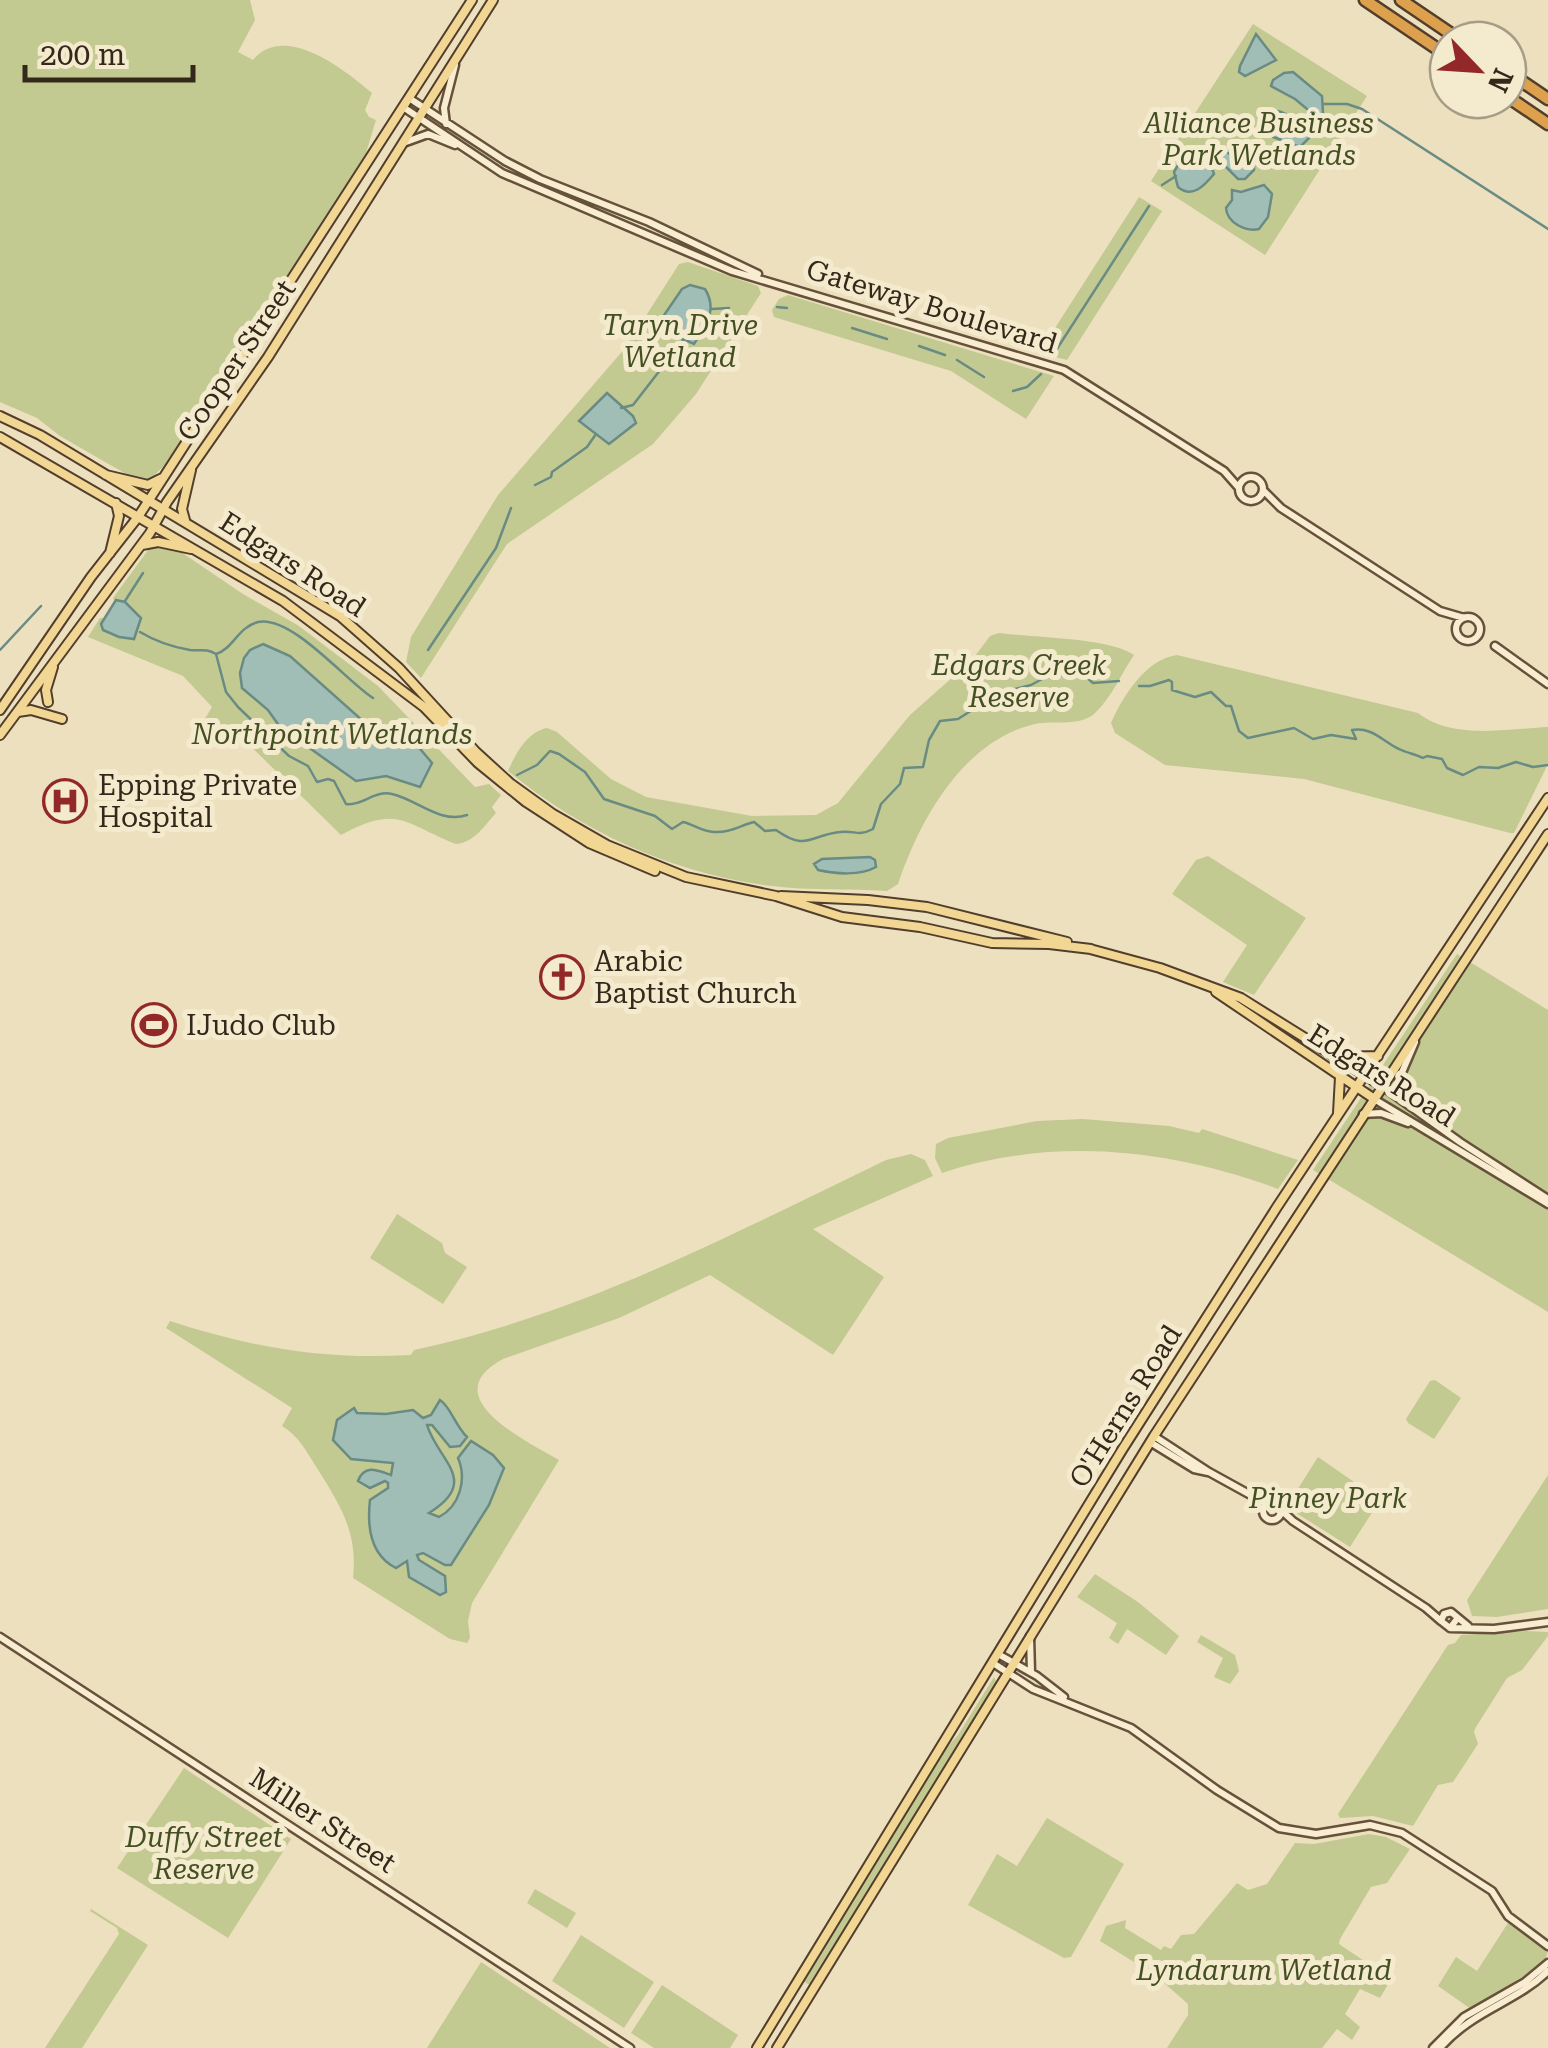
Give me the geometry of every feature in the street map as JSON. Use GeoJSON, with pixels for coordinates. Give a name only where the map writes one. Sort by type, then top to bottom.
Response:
{"type":"FeatureCollection","features":[{"type":"Feature","properties":{"kind":"highway"},"geometry":{"type":"LineString","coordinates":[[1365,0],[1428,43]]}},
{"type":"Feature","properties":{"kind":"highway"},"geometry":{"type":"LineString","coordinates":[[1401,0],[1430,20]]}},
{"type":"Feature","properties":{"kind":"main road","name":"Cooper Street"},"geometry":{"type":"LineString","coordinates":[[0,710],[138,517],[472,0]]}},
{"type":"Feature","properties":{"kind":"main road","name":"Cooper Street"},"geometry":{"type":"LineString","coordinates":[[0,734],[155,526],[406,142],[493,0]]}},
{"type":"Feature","properties":{"kind":"main road","name":"Edgars Road"},"geometry":{"type":"LineString","coordinates":[[0,416],[40,436],[340,616],[399,668],[476,752],[532,800],[607,845],[686,877]]}},
{"type":"Feature","properties":{"kind":"main road","name":"Edgars Road"},"geometry":{"type":"LineString","coordinates":[[0,437],[283,601],[424,707],[478,763],[551,820],[632,862],[776,896],[842,917],[920,926],[992,943],[1050,944],[1091,950]]}},
{"type":"Feature","properties":{"kind":"main road"},"geometry":{"type":"LineString","coordinates":[[186,522],[182,508],[192,466]]}},
{"type":"Feature","properties":{"kind":"main road"},"geometry":{"type":"LineString","coordinates":[[97,472],[148,485],[162,478]]}},
{"type":"Feature","properties":{"kind":"main road"},"geometry":{"type":"LineString","coordinates":[[108,557],[118,520],[116,504]]}},
{"type":"Feature","properties":{"kind":"main road"},"geometry":{"type":"LineString","coordinates":[[142,545],[158,542],[196,550]]}},
{"type":"Feature","properties":{"kind":"main road"},"geometry":{"type":"LineString","coordinates":[[48,702],[46,690],[57,658]]}},
{"type":"Feature","properties":{"kind":"main road"},"geometry":{"type":"LineString","coordinates":[[16,713],[29,710],[62,719]]}},
{"type":"Feature","properties":{"kind":"main road","name":"O'Herns Road"},"geometry":{"type":"LineString","coordinates":[[756,2048],[1122,1450],[1548,798]]}},
{"type":"Feature","properties":{"kind":"main road","name":"O'Herns Road"},"geometry":{"type":"LineString","coordinates":[[777,2048],[1152,1439],[1548,834]]}},
{"type":"Feature","properties":{"kind":"main road","name":"Edgars Road"},"geometry":{"type":"LineString","coordinates":[[776,896],[927,907],[1195,980],[1250,1003],[1382,1086]]}},
{"type":"Feature","properties":{"kind":"main road","name":"Edgars Road"},"geometry":{"type":"LineString","coordinates":[[1195,980],[1373,1098]]}},
{"type":"Feature","properties":{"kind":"main road"},"geometry":{"type":"LineString","coordinates":[[1336,1057],[1378,1056]]}},
{"type":"Feature","properties":{"kind":"main road"},"geometry":{"type":"LineString","coordinates":[[1337,1117],[1340,1076]]}},
{"type":"Feature","properties":{"kind":"street"},"geometry":{"type":"LineString","coordinates":[[446,124],[444,108],[458,54]]}},
{"type":"Feature","properties":{"kind":"street","name":"Gateway Boulevard"},"geometry":{"type":"LineString","coordinates":[[409,98],[505,161],[778,282]]}},
{"type":"Feature","properties":{"kind":"street","name":"Gateway Boulevard"},"geometry":{"type":"LineString","coordinates":[[403,107],[466,150],[536,189],[732,270],[1064,370],[1224,472],[1239,488]]}},
{"type":"Feature","properties":{"kind":"street"},"geometry":{"type":"LineString","coordinates":[[406,142],[428,134],[466,150]]}},
{"type":"Feature","properties":{"kind":"street"},"geometry":{"type":"LineString","coordinates":[[536,189],[540,178]]}},
{"type":"Feature","properties":{"kind":"street","name":"Gateway Boulevard"},"geometry":{"type":"LineString","coordinates":[[1224,472],[1245,478]]}},
{"type":"Feature","properties":{"kind":"street"},"geometry":{"type":"LineString","coordinates":[[1281,508],[1244,499],[1239,488],[1245,478],[1257,478],[1281,508],[1440,611],[1464,618]]}},
{"type":"Feature","properties":{"kind":"street"},"geometry":{"type":"LineString","coordinates":[[1257,500],[1263,490]]}},
{"type":"Feature","properties":{"kind":"street"},"geometry":{"type":"LineString","coordinates":[[1495,646],[1548,684]]}},
{"type":"Feature","properties":{"kind":"street"},"geometry":{"type":"LineString","coordinates":[[1521,663],[1548,676]]}},
{"type":"Feature","properties":{"kind":"street"},"geometry":{"type":"LineString","coordinates":[[1397,1097],[1400,1077],[1424,1023]]}},
{"type":"Feature","properties":{"kind":"street","name":"Edgars Road"},"geometry":{"type":"LineString","coordinates":[[1382,1086],[1548,1201]]}},
{"type":"Feature","properties":{"kind":"street","name":"Edgars Road"},"geometry":{"type":"LineString","coordinates":[[1373,1098],[1548,1201]]}},
{"type":"Feature","properties":{"kind":"street"},"geometry":{"type":"LineString","coordinates":[[1362,1114],[1381,1114],[1424,1129]]}},
{"type":"Feature","properties":{"kind":"street"},"geometry":{"type":"LineString","coordinates":[[1152,1439],[1266,1507],[1268,1518],[1293,1521]]}},
{"type":"Feature","properties":{"kind":"street"},"geometry":{"type":"LineString","coordinates":[[1266,1507],[1274,1502],[1293,1521],[1426,1608],[1450,1628],[1494,1629],[1548,1622]]}},
{"type":"Feature","properties":{"kind":"street"},"geometry":{"type":"LineString","coordinates":[[1277,1518],[1281,1510]]}},
{"type":"Feature","properties":{"kind":"street"},"geometry":{"type":"LineString","coordinates":[[1426,1608],[1453,1613],[1470,1627]]}},
{"type":"Feature","properties":{"kind":"street"},"geometry":{"type":"LineString","coordinates":[[1441,1622],[1446,1613]]}},
{"type":"Feature","properties":{"kind":"street"},"geometry":{"type":"LineString","coordinates":[[1450,1628],[1457,1619]]}},
{"type":"Feature","properties":{"kind":"street"},"geometry":{"type":"LineString","coordinates":[[1030,1634],[1032,1673]]}},
{"type":"Feature","properties":{"kind":"street","name":"Miller Street"},"geometry":{"type":"LineString","coordinates":[[0,1637],[626,2046]]}},
{"type":"Feature","properties":{"kind":"street"},"geometry":{"type":"LineString","coordinates":[[995,1659],[1013,1662],[1069,1701]]}},
{"type":"Feature","properties":{"kind":"street"},"geometry":{"type":"LineString","coordinates":[[995,1659],[1006,1673],[1022,1683],[1131,1728],[1224,1795],[1280,1828],[1316,1834],[1370,1824],[1402,1833],[1492,1891],[1510,1919],[1546,1942]]}},
{"type":"Feature","properties":{"kind":"street"},"geometry":{"type":"LineString","coordinates":[[1001,1682],[1022,1683]]}},
{"type":"Feature","properties":{"kind":"street"},"geometry":{"type":"LineString","coordinates":[[1436,2048],[1469,2017],[1525,1982],[1548,1962]]}},
{"type":"Feature","properties":{"kind":"street"},"geometry":{"type":"LineString","coordinates":[[1469,2017],[1528,1987],[1548,1970]]}},
{"type":"Feature","properties":{"kind":"green space"},"geometry":{"type":"Polygon","coordinates":[[[0,0],[250,0],[255,20],[238,52],[253,60],[266,50],[297,47],[330,62],[372,93],[365,110],[376,120],[366,153],[164,466],[148,481],[126,474],[37,418],[0,402],[0,0]]]}},
{"type":"Feature","properties":{"kind":"green space","name":"Alliance Business Park Wetlands"},"geometry":{"type":"Polygon","coordinates":[[[1253,24],[1367,96],[1265,255],[1151,181],[1253,24]]]}},
{"type":"Feature","properties":{"kind":"green space"},"geometry":{"type":"Polygon","coordinates":[[[1139,197],[1162,211],[1067,360],[1039,353],[1139,197]]]}},
{"type":"Feature","properties":{"kind":"green space","name":"Taryn Drive Wetland"},"geometry":{"type":"Polygon","coordinates":[[[688,262],[758,286],[761,293],[696,394],[653,444],[507,544],[421,678],[406,662],[411,637],[498,495],[626,347],[679,264],[688,262]]]}},
{"type":"Feature","properties":{"kind":"green space"},"geometry":{"type":"Polygon","coordinates":[[[788,295],[1054,376],[1026,419],[951,371],[774,317],[772,310],[779,299],[788,295]]]}},
{"type":"Feature","properties":{"kind":"green space","name":"Northpoint Wetlands"},"geometry":{"type":"Polygon","coordinates":[[[159,537],[243,594],[299,626],[378,686],[475,787],[489,784],[501,795],[492,807],[496,813],[474,837],[456,844],[411,824],[388,819],[341,835],[228,724],[217,740],[198,730],[212,707],[183,676],[88,637],[100,618],[122,618],[113,598],[151,546],[157,547],[159,537]]]}},
{"type":"Feature","properties":{"kind":"green space","name":"Edgars Creek Reserve"},"geometry":{"type":"Polygon","coordinates":[[[999,633],[1090,642],[1134,655],[1106,700],[1089,717],[1075,722],[1035,724],[1009,733],[966,765],[932,809],[898,884],[887,891],[786,888],[700,872],[665,861],[599,831],[508,771],[528,739],[547,728],[557,732],[611,779],[646,797],[752,816],[816,815],[838,803],[910,715],[972,660],[990,636],[999,633]]]}},
{"type":"Feature","properties":{"kind":"green space","name":"Edgars Creek Reserve"},"geometry":{"type":"Polygon","coordinates":[[[1177,655],[1418,713],[1447,727],[1481,731],[1548,727],[1548,764],[1514,833],[1304,779],[1165,765],[1115,733],[1111,723],[1146,671],[1177,655]]]}},
{"type":"Feature","properties":{"kind":"green space"},"geometry":{"type":"Polygon","coordinates":[[[1208,856],[1306,918],[1254,995],[1223,982],[1247,945],[1172,894],[1196,860],[1208,856]]]}},
{"type":"Feature","properties":{"kind":"green space"},"geometry":{"type":"Polygon","coordinates":[[[1457,954],[1548,1010],[1548,1312],[1313,1170],[1457,954]]]}},
{"type":"Feature","properties":{"kind":"green space"},"geometry":{"type":"Polygon","coordinates":[[[1083,1119],[1169,1126],[1199,1133],[1202,1129],[1298,1160],[1278,1189],[1196,1164],[1112,1152],[1027,1154],[942,1173],[935,1158],[936,1144],[948,1138],[1037,1121],[1083,1119]]]}},
{"type":"Feature","properties":{"kind":"green space"},"geometry":{"type":"Polygon","coordinates":[[[911,1154],[925,1160],[933,1176],[813,1229],[884,1277],[833,1355],[710,1275],[619,1318],[503,1359],[484,1374],[478,1388],[482,1403],[493,1417],[559,1460],[472,1603],[467,1643],[450,1639],[353,1578],[353,1547],[340,1507],[302,1444],[282,1426],[292,1408],[166,1328],[170,1321],[260,1345],[318,1354],[411,1355],[414,1350],[476,1335],[597,1294],[886,1160],[911,1154]]]}},
{"type":"Feature","properties":{"kind":"green space"},"geometry":{"type":"Polygon","coordinates":[[[397,1214],[442,1243],[445,1253],[467,1267],[443,1304],[370,1258],[397,1214]]]}},
{"type":"Feature","properties":{"kind":"green space"},"geometry":{"type":"Polygon","coordinates":[[[1435,1380],[1461,1398],[1434,1439],[1406,1419],[1430,1381],[1435,1380]]]}},
{"type":"Feature","properties":{"kind":"green space","name":"Pinney Park"},"geometry":{"type":"Polygon","coordinates":[[[1318,1457],[1380,1500],[1350,1547],[1290,1509],[1289,1503],[1318,1457]]]}},
{"type":"Feature","properties":{"kind":"green space"},"geometry":{"type":"Polygon","coordinates":[[[1548,1475],[1548,1609],[1497,1617],[1472,1616],[1467,1600],[1548,1475]]]}},
{"type":"Feature","properties":{"kind":"green space"},"geometry":{"type":"Polygon","coordinates":[[[1095,1574],[1138,1602],[1179,1636],[1166,1655],[1127,1629],[1118,1644],[1109,1638],[1117,1623],[1077,1597],[1095,1574]]]}},
{"type":"Feature","properties":{"kind":"green space"},"geometry":{"type":"Polygon","coordinates":[[[1548,1632],[1548,1636],[1522,1670],[1507,1678],[1476,1727],[1478,1744],[1453,1782],[1438,1785],[1413,1826],[1373,1816],[1340,1818],[1338,1814],[1448,1645],[1461,1635],[1548,1632]]]}},
{"type":"Feature","properties":{"kind":"green space"},"geometry":{"type":"Polygon","coordinates":[[[1201,1635],[1235,1655],[1239,1671],[1230,1684],[1214,1677],[1223,1658],[1197,1642],[1201,1635]]]}},
{"type":"Feature","properties":{"kind":"green space"},"geometry":{"type":"Polygon","coordinates":[[[994,1677],[997,1684],[811,1986],[803,1981],[944,1750],[958,1735],[994,1677]]]}},
{"type":"Feature","properties":{"kind":"green space","name":"Duffy Street Reserve"},"geometry":{"type":"Polygon","coordinates":[[[184,1768],[291,1839],[228,1938],[117,1868],[184,1768]]]}},
{"type":"Feature","properties":{"kind":"green space"},"geometry":{"type":"Polygon","coordinates":[[[1047,1818],[1124,1864],[1071,1957],[1064,1958],[968,1905],[997,1854],[1017,1866],[1047,1818]]]}},
{"type":"Feature","properties":{"kind":"green space","name":"Lyndarum Wetland"},"geometry":{"type":"Polygon","coordinates":[[[1369,1834],[1386,1837],[1410,1849],[1387,1883],[1371,1887],[1340,1939],[1339,1944],[1391,1979],[1380,1998],[1360,1989],[1345,2014],[1360,2027],[1352,2040],[1337,2029],[1322,2048],[1167,2048],[1188,2015],[1188,2004],[1155,1975],[1100,1941],[1106,1926],[1126,1920],[1125,1928],[1161,1950],[1164,1946],[1171,1949],[1181,1935],[1194,1934],[1237,1883],[1248,1890],[1267,1884],[1295,1843],[1314,1844],[1369,1834]]]}},
{"type":"Feature","properties":{"kind":"green space"},"geometry":{"type":"Polygon","coordinates":[[[535,1889],[576,1913],[567,1928],[527,1903],[535,1889]]]}},
{"type":"Feature","properties":{"kind":"green space"},"geometry":{"type":"Polygon","coordinates":[[[91,1909],[148,1945],[82,2048],[45,2048],[119,1934],[117,1928],[91,1909]]]}},
{"type":"Feature","properties":{"kind":"green space"},"geometry":{"type":"Polygon","coordinates":[[[1508,1923],[1548,1951],[1544,1963],[1471,2009],[1438,1986],[1456,1957],[1477,1971],[1508,1923]]]}},
{"type":"Feature","properties":{"kind":"green space"},"geometry":{"type":"Polygon","coordinates":[[[581,1935],[654,1982],[624,2028],[552,1981],[581,1935]]]}},
{"type":"Feature","properties":{"kind":"green space"},"geometry":{"type":"Polygon","coordinates":[[[481,1962],[610,2048],[427,2048],[481,1962]]]}},
{"type":"Feature","properties":{"kind":"green space"},"geometry":{"type":"Polygon","coordinates":[[[662,1985],[738,2035],[730,2048],[654,2048],[631,2033],[662,1985]]]}},
{"type":"Feature","properties":{"kind":"water"},"geometry":{"type":"Polygon","coordinates":[[[1256,34],[1276,60],[1245,76],[1239,72],[1240,66],[1256,34]]]}},
{"type":"Feature","properties":{"kind":"water"},"geometry":{"type":"Polygon","coordinates":[[[1293,72],[1322,96],[1323,113],[1319,119],[1271,86],[1284,73],[1293,72]]]}},
{"type":"Feature","properties":{"kind":"water"},"geometry":{"type":"Polygon","coordinates":[[[1271,110],[1288,116],[1311,136],[1300,147],[1273,137],[1263,120],[1271,110]]]}},
{"type":"Feature","properties":{"kind":"water"},"geometry":{"type":"Polygon","coordinates":[[[1216,146],[1233,156],[1247,152],[1254,155],[1254,170],[1245,179],[1238,179],[1212,153],[1211,148],[1216,146]]]}},
{"type":"Feature","properties":{"kind":"water"},"geometry":{"type":"Polygon","coordinates":[[[1190,154],[1212,168],[1214,174],[1202,187],[1188,192],[1178,187],[1174,172],[1184,155],[1190,154]]]}},
{"type":"Feature","properties":{"kind":"water"},"geometry":{"type":"Polygon","coordinates":[[[1264,185],[1272,194],[1268,217],[1259,229],[1243,228],[1233,222],[1226,208],[1232,200],[1232,190],[1241,192],[1264,185]]]}},
{"type":"Feature","properties":{"kind":"water"},"geometry":{"type":"Polygon","coordinates":[[[690,285],[705,289],[710,304],[709,317],[694,344],[674,335],[660,321],[682,289],[690,285]]]}},
{"type":"Feature","properties":{"kind":"water"},"geometry":{"type":"Polygon","coordinates":[[[607,393],[636,423],[609,444],[579,421],[607,393]]]}},
{"type":"Feature","properties":{"kind":"water"},"geometry":{"type":"Polygon","coordinates":[[[116,600],[125,602],[141,618],[134,639],[103,630],[101,624],[116,600]]]}},
{"type":"Feature","properties":{"kind":"water"},"geometry":{"type":"Polygon","coordinates":[[[263,644],[290,656],[364,722],[381,729],[404,730],[432,763],[420,787],[386,776],[356,781],[280,727],[268,710],[242,688],[244,658],[263,644]]]}},
{"type":"Feature","properties":{"kind":"water"},"geometry":{"type":"Polygon","coordinates":[[[870,857],[876,867],[855,873],[818,870],[814,864],[822,859],[870,857]]]}},
{"type":"Feature","properties":{"kind":"water"},"geometry":{"type":"Polygon","coordinates":[[[440,1400],[467,1437],[460,1446],[450,1447],[432,1425],[427,1425],[454,1481],[444,1502],[429,1513],[439,1517],[457,1499],[462,1475],[458,1458],[471,1441],[493,1455],[504,1468],[489,1505],[451,1565],[423,1553],[417,1555],[445,1576],[446,1592],[440,1595],[409,1577],[407,1561],[396,1568],[387,1562],[372,1539],[370,1500],[388,1488],[388,1483],[370,1488],[358,1481],[368,1470],[391,1475],[393,1463],[351,1459],[333,1440],[337,1420],[354,1408],[357,1413],[386,1414],[413,1410],[423,1418],[431,1415],[440,1400]]]}},
{"type":"Feature","properties":{"kind":"waterway"},"geometry":{"type":"LineString","coordinates":[[1324,104],[1347,104],[1362,109],[1548,229]]}},
{"type":"Feature","properties":{"kind":"waterway"},"geometry":{"type":"LineString","coordinates":[[1162,185],[1176,176]]}},
{"type":"Feature","properties":{"kind":"waterway"},"geometry":{"type":"LineString","coordinates":[[1053,355],[1149,206]]}},
{"type":"Feature","properties":{"kind":"waterway"},"geometry":{"type":"LineString","coordinates":[[777,307],[787,308]]}},
{"type":"Feature","properties":{"kind":"waterway"},"geometry":{"type":"LineString","coordinates":[[712,309],[729,308]]}},
{"type":"Feature","properties":{"kind":"waterway"},"geometry":{"type":"LineString","coordinates":[[852,328],[887,339]]}},
{"type":"Feature","properties":{"kind":"waterway"},"geometry":{"type":"LineString","coordinates":[[621,408],[633,405],[685,338]]}},
{"type":"Feature","properties":{"kind":"waterway"},"geometry":{"type":"LineString","coordinates":[[919,346],[945,355]]}},
{"type":"Feature","properties":{"kind":"waterway"},"geometry":{"type":"LineString","coordinates":[[957,360],[984,377]]}},
{"type":"Feature","properties":{"kind":"waterway"},"geometry":{"type":"LineString","coordinates":[[1013,391],[1027,387],[1041,374]]}},
{"type":"Feature","properties":{"kind":"waterway"},"geometry":{"type":"LineString","coordinates":[[535,485],[587,447],[596,434]]}},
{"type":"Feature","properties":{"kind":"waterway"},"geometry":{"type":"LineString","coordinates":[[428,650],[496,548],[511,508]]}},
{"type":"Feature","properties":{"kind":"waterway"},"geometry":{"type":"LineString","coordinates":[[125,601],[143,573]]}},
{"type":"Feature","properties":{"kind":"waterway"},"geometry":{"type":"LineString","coordinates":[[0,650],[41,606]]}},
{"type":"Feature","properties":{"kind":"waterway"},"geometry":{"type":"LineString","coordinates":[[216,654],[251,625],[272,623],[302,638],[373,698]]}},
{"type":"Feature","properties":{"kind":"waterway"},"geometry":{"type":"LineString","coordinates":[[140,632],[170,645],[216,654],[226,692],[238,707],[289,756],[308,766],[317,782],[334,781],[346,804],[386,793],[438,814],[467,815]]}},
{"type":"Feature","properties":{"kind":"waterway"},"geometry":{"type":"LineString","coordinates":[[517,775],[537,765],[550,751],[585,772],[604,799],[655,816],[672,829],[683,822],[719,832],[754,822],[765,831],[776,830],[802,841],[840,832],[863,833],[873,829],[881,804],[900,784],[904,768],[923,767],[929,740],[940,721],[958,719],[999,693],[1057,675],[1085,676],[1093,683],[1119,681]]}},
{"type":"Feature","properties":{"kind":"waterway"},"geometry":{"type":"LineString","coordinates":[[1139,686],[1169,680],[1172,690],[1195,697],[1211,692],[1231,706],[1239,731],[1248,738],[1294,728],[1313,739],[1331,735],[1356,739],[1352,730],[1359,730],[1423,758],[1442,759],[1447,768],[1463,775],[1479,767],[1498,768],[1516,762],[1533,767],[1548,765]]}},
{"type":"Feature","properties":{"kind":"place","name":"Epping Private Hospital"},"geometry":{"type":"Point","coordinates":[65,801]}},
{"type":"Feature","properties":{"kind":"place","name":"Arabic Baptist Church"},"geometry":{"type":"Point","coordinates":[562,977]}},
{"type":"Feature","properties":{"kind":"place","name":"IJudo Club"},"geometry":{"type":"Point","coordinates":[154,1025]}}]}
